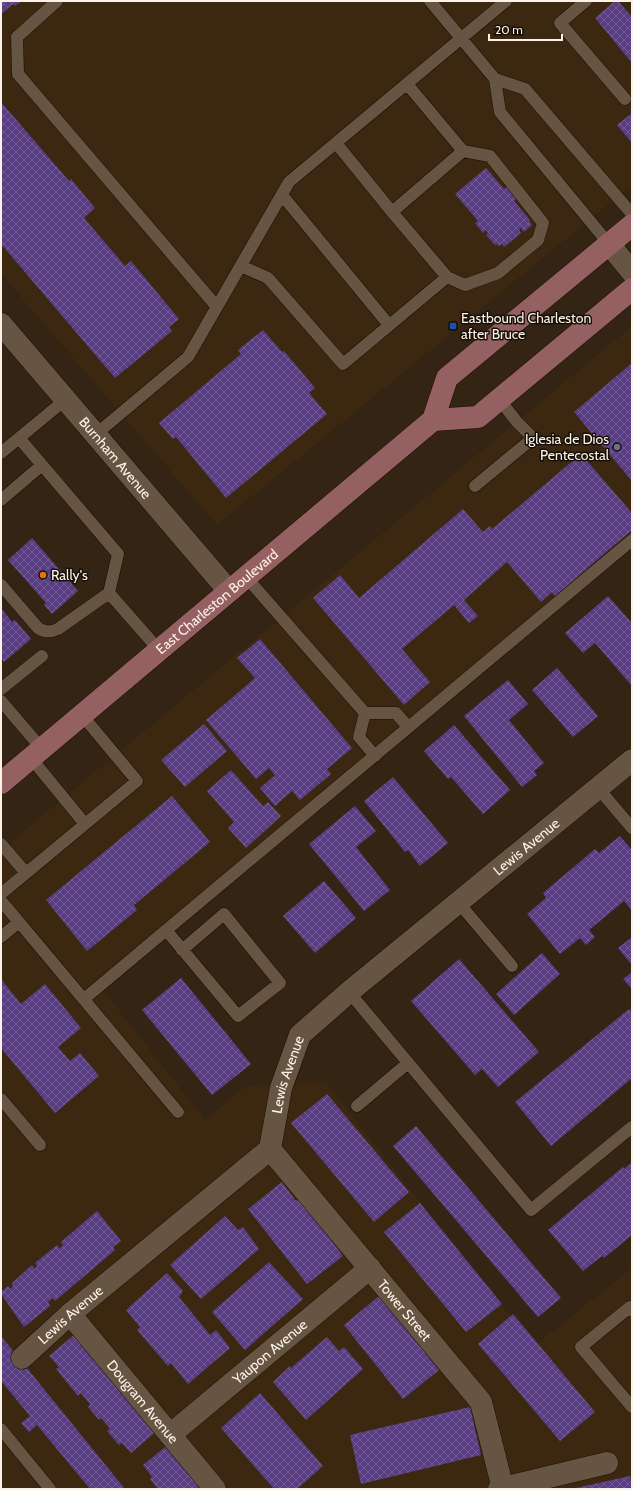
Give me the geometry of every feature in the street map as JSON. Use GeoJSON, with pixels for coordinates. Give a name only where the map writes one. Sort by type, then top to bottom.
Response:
{"type":"FeatureCollection","features":[{"type":"Feature","properties":{"kind":"main road"},"geometry":{"type":"LineString","coordinates":[[632,225],[447,378],[433,420],[478,417],[632,289]]}},
{"type":"Feature","properties":{"kind":"main road","name":"East Charleston Boulevard"},"geometry":{"type":"LineString","coordinates":[[1,783],[433,420]]}},
{"type":"Feature","properties":{"kind":"street"},"geometry":{"type":"LineString","coordinates":[[609,244],[632,272]]}},
{"type":"Feature","properties":{"kind":"street","name":"Burnham Avenue"},"geometry":{"type":"LineString","coordinates":[[1,324],[229,591]]}},
{"type":"Feature","properties":{"kind":"street","name":"Lewis Avenue"},"geometry":{"type":"LineString","coordinates":[[22,1358],[70,1314],[270,1149],[281,1088],[300,1035],[349,992],[632,760]]}},
{"type":"Feature","properties":{"kind":"street","name":"Tower Street"},"geometry":{"type":"LineString","coordinates":[[270,1149],[481,1402],[502,1489]]}},
{"type":"Feature","properties":{"kind":"street","name":"Yaupon Avenue"},"geometry":{"type":"LineString","coordinates":[[170,1435],[370,1268]]}},
{"type":"Feature","properties":{"kind":"street","name":"Dougram Avenue"},"geometry":{"type":"LineString","coordinates":[[70,1314],[215,1489]]}},
{"type":"Feature","properties":{"kind":"street"},"geometry":{"type":"LineString","coordinates":[[502,1489],[607,1463]]}},
{"type":"Feature","properties":{"kind":"lane"},"geometry":{"type":"LineString","coordinates":[[57,1],[17,36],[18,74],[217,307]]}},
{"type":"Feature","properties":{"kind":"lane"},"geometry":{"type":"LineString","coordinates":[[430,1],[495,79],[500,112],[609,244]]}},
{"type":"Feature","properties":{"kind":"lane"},"geometry":{"type":"LineString","coordinates":[[95,435],[188,357],[290,182],[506,1]]}},
{"type":"Feature","properties":{"kind":"lane"},"geometry":{"type":"LineString","coordinates":[[586,1],[560,23],[625,99]]}},
{"type":"Feature","properties":{"kind":"lane"},"geometry":{"type":"LineString","coordinates":[[495,79],[525,89],[632,214]]}},
{"type":"Feature","properties":{"kind":"lane"},"geometry":{"type":"LineString","coordinates":[[336,143],[447,277],[465,285],[498,273],[538,240],[543,223],[490,156],[463,151],[407,84]]}},
{"type":"Feature","properties":{"kind":"lane"},"geometry":{"type":"LineString","coordinates":[[392,212],[463,151]]}},
{"type":"Feature","properties":{"kind":"lane"},"geometry":{"type":"LineString","coordinates":[[282,195],[389,325]]}},
{"type":"Feature","properties":{"kind":"lane"},"geometry":{"type":"LineString","coordinates":[[241,266],[268,278],[343,364],[447,277]]}},
{"type":"Feature","properties":{"kind":"lane"},"geometry":{"type":"LineString","coordinates":[[475,486],[533,438],[517,422],[499,399]]}},
{"type":"Feature","properties":{"kind":"lane"},"geometry":{"type":"LineString","coordinates":[[1,453],[65,400]]}},
{"type":"Feature","properties":{"kind":"lane"},"geometry":{"type":"LineString","coordinates":[[1,584],[38,628],[42,631],[50,632],[58,629],[109,593],[118,554],[19,438]]}},
{"type":"Feature","properties":{"kind":"lane"},"geometry":{"type":"LineString","coordinates":[[1,500],[42,465]]}},
{"type":"Feature","properties":{"kind":"lane"},"geometry":{"type":"LineString","coordinates":[[84,999],[632,540]]}},
{"type":"Feature","properties":{"kind":"lane"},"geometry":{"type":"LineString","coordinates":[[246,577],[365,712],[396,713],[408,727]]}},
{"type":"Feature","properties":{"kind":"lane"},"geometry":{"type":"LineString","coordinates":[[109,593],[159,650]]}},
{"type":"Feature","properties":{"kind":"lane"},"geometry":{"type":"LineString","coordinates":[[1,689],[42,656]]}},
{"type":"Feature","properties":{"kind":"lane"},"geometry":{"type":"LineString","coordinates":[[1,701],[85,824]]}},
{"type":"Feature","properties":{"kind":"lane"},"geometry":{"type":"LineString","coordinates":[[365,712],[359,737],[374,756]]}},
{"type":"Feature","properties":{"kind":"lane"},"geometry":{"type":"LineString","coordinates":[[1,894],[137,781],[82,715]]}},
{"type":"Feature","properties":{"kind":"lane"},"geometry":{"type":"LineString","coordinates":[[598,788],[632,828]]}},
{"type":"Feature","properties":{"kind":"lane"},"geometry":{"type":"LineString","coordinates":[[1,844],[26,873]]}},
{"type":"Feature","properties":{"kind":"lane"},"geometry":{"type":"LineString","coordinates":[[1,900],[178,1112]]}},
{"type":"Feature","properties":{"kind":"lane"},"geometry":{"type":"LineString","coordinates":[[458,902],[512,966]]}},
{"type":"Feature","properties":{"kind":"lane"},"geometry":{"type":"LineString","coordinates":[[166,930],[182,950],[238,1016],[280,983],[224,914],[182,950]]}},
{"type":"Feature","properties":{"kind":"lane"},"geometry":{"type":"LineString","coordinates":[[1,937],[19,922]]}},
{"type":"Feature","properties":{"kind":"lane"},"geometry":{"type":"LineString","coordinates":[[349,992],[532,1210],[632,1127]]}},
{"type":"Feature","properties":{"kind":"lane"},"geometry":{"type":"LineString","coordinates":[[357,1106],[408,1063]]}},
{"type":"Feature","properties":{"kind":"lane"},"geometry":{"type":"LineString","coordinates":[[1,1099],[40,1145]]}},
{"type":"Feature","properties":{"kind":"lane"},"geometry":{"type":"LineString","coordinates":[[632,1310],[630,1307],[581,1347],[632,1407]]}},
{"type":"Feature","properties":{"kind":"lane"},"geometry":{"type":"LineString","coordinates":[[1,1429],[50,1489]]}},
{"type":"Feature","properties":{"kind":"shaded area"},"geometry":{"type":"Polygon","coordinates":[[[1,1],[632,1],[632,185],[217,525],[1,274],[1,1]]]}},
{"type":"Feature","properties":{"kind":"shaded area"},"geometry":{"type":"Polygon","coordinates":[[[632,326],[632,547],[103,990],[205,1120],[247,1085],[326,1083],[534,1346],[632,1268],[632,1489],[1,1489],[1,850],[632,326]]]}},
{"type":"Feature","properties":{"kind":"building"},"geometry":{"type":"Polygon","coordinates":[[[1,1],[22,1],[15,6],[13,4],[1,14],[1,1]]]}},
{"type":"Feature","properties":{"kind":"building"},"geometry":{"type":"Polygon","coordinates":[[[615,1],[618,1],[632,17],[632,63],[595,18],[615,1]]]}},
{"type":"Feature","properties":{"kind":"building"},"geometry":{"type":"Polygon","coordinates":[[[1,102],[69,181],[71,179],[95,208],[84,218],[125,266],[131,261],[179,319],[169,327],[172,331],[115,378],[1,244],[1,102]]]}},
{"type":"Feature","properties":{"kind":"building"},"geometry":{"type":"Polygon","coordinates":[[[632,113],[632,143],[617,125],[632,113]]]}},
{"type":"Feature","properties":{"kind":"building"},"geometry":{"type":"Polygon","coordinates":[[[486,168],[504,189],[510,184],[520,196],[514,201],[530,220],[529,221],[532,225],[524,232],[521,228],[519,230],[521,233],[504,247],[502,244],[499,246],[497,244],[495,245],[486,235],[488,233],[486,230],[483,233],[475,223],[478,221],[455,194],[486,168]]]}},
{"type":"Feature","properties":{"kind":"building"},"geometry":{"type":"Polygon","coordinates":[[[263,330],[282,352],[284,351],[315,388],[309,393],[327,414],[226,498],[176,437],[173,439],[159,423],[241,354],[238,350],[263,330]]]}},
{"type":"Feature","properties":{"kind":"building","name":"Iglesia de Dios Pentecostal"},"geometry":{"type":"Polygon","coordinates":[[[632,363],[632,481],[574,412],[632,363]]]}},
{"type":"Feature","properties":{"kind":"building"},"geometry":{"type":"Polygon","coordinates":[[[581,454],[632,513],[632,530],[555,596],[552,592],[541,602],[507,562],[464,600],[478,616],[469,623],[454,605],[402,649],[430,682],[404,705],[313,598],[340,575],[359,598],[463,509],[483,532],[490,526],[492,529],[581,454]]]}},
{"type":"Feature","properties":{"kind":"building","name":"Rally's"},"geometry":{"type":"Polygon","coordinates":[[[32,538],[78,591],[52,614],[44,605],[46,603],[8,560],[32,538]]]}},
{"type":"Feature","properties":{"kind":"building"},"geometry":{"type":"Polygon","coordinates":[[[608,596],[632,623],[632,686],[595,643],[583,653],[565,633],[608,596]]]}},
{"type":"Feature","properties":{"kind":"building"},"geometry":{"type":"Polygon","coordinates":[[[1,608],[12,622],[15,620],[31,639],[4,662],[1,658],[1,608]]]}},
{"type":"Feature","properties":{"kind":"building"},"geometry":{"type":"Polygon","coordinates":[[[260,639],[352,748],[327,769],[331,774],[300,800],[292,791],[275,806],[260,788],[275,775],[269,768],[256,779],[206,720],[255,678],[237,658],[260,639]]]}},
{"type":"Feature","properties":{"kind":"building"},"geometry":{"type":"Polygon","coordinates":[[[557,668],[598,716],[573,737],[532,690],[557,668]]]}},
{"type":"Feature","properties":{"kind":"building"},"geometry":{"type":"Polygon","coordinates":[[[508,680],[528,704],[509,720],[544,763],[534,771],[537,775],[522,787],[464,716],[508,680]]]}},
{"type":"Feature","properties":{"kind":"building"},"geometry":{"type":"Polygon","coordinates":[[[204,724],[227,751],[185,787],[161,760],[204,724]]]}},
{"type":"Feature","properties":{"kind":"building"},"geometry":{"type":"Polygon","coordinates":[[[454,725],[510,790],[483,814],[451,777],[448,779],[424,751],[454,725]]]}},
{"type":"Feature","properties":{"kind":"building"},"geometry":{"type":"Polygon","coordinates":[[[231,770],[263,806],[268,802],[281,816],[246,848],[228,828],[234,822],[207,791],[231,770]]]}},
{"type":"Feature","properties":{"kind":"building"},"geometry":{"type":"Polygon","coordinates":[[[393,777],[448,843],[420,866],[408,850],[405,852],[364,801],[393,777]]]}},
{"type":"Feature","properties":{"kind":"building"},"geometry":{"type":"Polygon","coordinates":[[[172,796],[210,842],[134,905],[137,910],[87,951],[46,900],[172,796]]]}},
{"type":"Feature","properties":{"kind":"building"},"geometry":{"type":"Polygon","coordinates":[[[355,806],[376,831],[356,847],[390,890],[364,911],[309,844],[355,806]]]}},
{"type":"Feature","properties":{"kind":"building"},"geometry":{"type":"Polygon","coordinates":[[[620,836],[632,850],[632,911],[624,901],[589,930],[595,937],[586,945],[580,938],[560,954],[527,914],[546,898],[543,893],[595,849],[599,853],[620,836]]]}},
{"type":"Feature","properties":{"kind":"building"},"geometry":{"type":"Polygon","coordinates":[[[324,881],[356,918],[315,953],[283,916],[324,881]]]}},
{"type":"Feature","properties":{"kind":"building"},"geometry":{"type":"Polygon","coordinates":[[[632,937],[632,965],[618,948],[632,937]]]}},
{"type":"Feature","properties":{"kind":"building"},"geometry":{"type":"Polygon","coordinates":[[[542,953],[560,974],[514,1015],[496,994],[542,953]]]}},
{"type":"Feature","properties":{"kind":"building"},"geometry":{"type":"Polygon","coordinates":[[[459,959],[539,1052],[498,1087],[482,1069],[475,1075],[411,1001],[459,959]]]}},
{"type":"Feature","properties":{"kind":"building"},"geometry":{"type":"Polygon","coordinates":[[[632,972],[632,989],[623,979],[632,972]]]}},
{"type":"Feature","properties":{"kind":"building"},"geometry":{"type":"Polygon","coordinates":[[[181,978],[251,1064],[212,1095],[142,1010],[181,978]]]}},
{"type":"Feature","properties":{"kind":"building"},"geometry":{"type":"Polygon","coordinates":[[[1,979],[21,1004],[45,984],[81,1028],[58,1047],[70,1061],[80,1053],[99,1076],[55,1113],[1,1048],[1,979]]]}},
{"type":"Feature","properties":{"kind":"building"},"geometry":{"type":"Polygon","coordinates":[[[629,1009],[632,1012],[632,1078],[551,1146],[515,1102],[629,1009]]]}},
{"type":"Feature","properties":{"kind":"building"},"geometry":{"type":"Polygon","coordinates":[[[327,1094],[409,1192],[374,1222],[291,1123],[327,1094]]]}},
{"type":"Feature","properties":{"kind":"building"},"geometry":{"type":"Polygon","coordinates":[[[416,1126],[561,1298],[538,1317],[393,1146],[416,1126]]]}},
{"type":"Feature","properties":{"kind":"building"},"geometry":{"type":"Polygon","coordinates":[[[632,1162],[632,1235],[604,1258],[602,1256],[583,1271],[548,1230],[623,1167],[624,1169],[632,1162]]]}},
{"type":"Feature","properties":{"kind":"building"},"geometry":{"type":"Polygon","coordinates":[[[282,1182],[296,1201],[300,1198],[329,1235],[328,1236],[343,1256],[307,1284],[248,1209],[282,1182]]]}},
{"type":"Feature","properties":{"kind":"building"},"geometry":{"type":"Polygon","coordinates":[[[420,1203],[502,1304],[466,1332],[384,1232],[420,1203]]]}},
{"type":"Feature","properties":{"kind":"building"},"geometry":{"type":"Polygon","coordinates":[[[97,1211],[121,1241],[113,1247],[115,1250],[55,1301],[53,1298],[48,1302],[50,1306],[24,1327],[1,1292],[8,1286],[10,1289],[13,1286],[12,1283],[32,1265],[35,1269],[37,1266],[35,1263],[57,1245],[59,1248],[63,1246],[61,1242],[97,1211]]]}},
{"type":"Feature","properties":{"kind":"building"},"geometry":{"type":"Polygon","coordinates":[[[225,1216],[238,1230],[243,1227],[259,1249],[201,1299],[170,1265],[225,1216]]]}},
{"type":"Feature","properties":{"kind":"building"},"geometry":{"type":"Polygon","coordinates":[[[269,1262],[303,1299],[245,1350],[212,1312],[269,1262]]]}},
{"type":"Feature","properties":{"kind":"building"},"geometry":{"type":"Polygon","coordinates":[[[167,1273],[183,1291],[179,1297],[210,1335],[216,1330],[230,1348],[188,1384],[171,1363],[168,1366],[137,1330],[140,1327],[126,1310],[167,1273]]]}},
{"type":"Feature","properties":{"kind":"building"},"geometry":{"type":"Polygon","coordinates":[[[379,1296],[439,1370],[403,1399],[344,1325],[379,1296]]]}},
{"type":"Feature","properties":{"kind":"building"},"geometry":{"type":"Polygon","coordinates":[[[513,1314],[595,1412],[560,1441],[478,1344],[513,1314]]]}},
{"type":"Feature","properties":{"kind":"building"},"geometry":{"type":"Polygon","coordinates":[[[74,1335],[159,1429],[131,1453],[122,1443],[119,1445],[107,1431],[110,1429],[101,1418],[99,1420],[88,1407],[90,1404],[81,1393],[78,1396],[56,1369],[59,1367],[49,1356],[74,1335]]]}},
{"type":"Feature","properties":{"kind":"building"},"geometry":{"type":"Polygon","coordinates":[[[1,1336],[125,1489],[90,1489],[37,1425],[29,1432],[21,1423],[30,1416],[1,1381],[1,1336]]]}},
{"type":"Feature","properties":{"kind":"building"},"geometry":{"type":"Polygon","coordinates":[[[327,1337],[339,1351],[344,1347],[363,1369],[306,1420],[273,1382],[290,1366],[291,1368],[327,1337]]]}},
{"type":"Feature","properties":{"kind":"building"},"geometry":{"type":"Polygon","coordinates":[[[260,1393],[323,1466],[297,1489],[274,1489],[221,1428],[260,1393]]]}},
{"type":"Feature","properties":{"kind":"building"},"geometry":{"type":"Polygon","coordinates":[[[470,1407],[481,1455],[361,1484],[350,1435],[470,1407]]]}},
{"type":"Feature","properties":{"kind":"building"},"geometry":{"type":"Polygon","coordinates":[[[170,1443],[209,1489],[158,1489],[150,1479],[152,1477],[143,1465],[170,1443]]]}},
{"type":"Feature","properties":{"kind":"building"},"geometry":{"type":"Polygon","coordinates":[[[630,1476],[632,1489],[576,1489],[576,1488],[630,1476]]]}},
{"type":"Feature","properties":{"kind":"place","name":"Eastbound Charleston after Bruce"},"geometry":{"type":"Point","coordinates":[453,326]}},
{"type":"Feature","properties":{"kind":"place","name":"Iglesia de Dios Pentecostal"},"geometry":{"type":"Point","coordinates":[617,447]}},
{"type":"Feature","properties":{"kind":"place","name":"Rally's"},"geometry":{"type":"Point","coordinates":[43,575]}}]}
